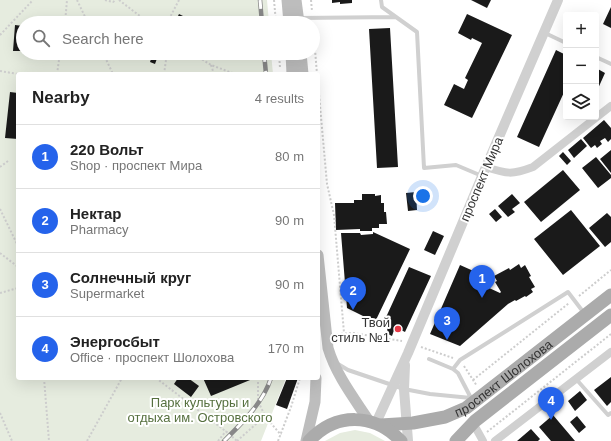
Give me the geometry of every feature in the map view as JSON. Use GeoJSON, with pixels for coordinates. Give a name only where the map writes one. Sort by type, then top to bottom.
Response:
{"type":"FeatureCollection","features":[{"type":"Feature","properties":{"kind":"main road"},"geometry":{"type":"LineString","coordinates":[[287,0],[293,16]]}},
{"type":"Feature","properties":{"kind":"main road"},"geometry":{"type":"LineString","coordinates":[[295,16],[296,0]]}},
{"type":"Feature","properties":{"kind":"main road"},"geometry":{"type":"LineString","coordinates":[[291,60],[292,72]]}},
{"type":"Feature","properties":{"kind":"main road"},"geometry":{"type":"LineString","coordinates":[[302,60],[303,72]]}},
{"type":"Feature","properties":{"kind":"main road"},"geometry":{"type":"LineString","coordinates":[[320,275],[326,335],[332,360],[350,393],[375,423],[393,433],[401,441]]}},
{"type":"Feature","properties":{"kind":"main road","name":"проспект Шолохова"},"geometry":{"type":"LineString","coordinates":[[308,441],[318,432],[333,424],[347,420],[359,419],[375,423],[406,423],[445,417],[466,408],[475,398],[611,295]]}},
{"type":"Feature","properties":{"kind":"main road","name":"проспект Шолохова"},"geometry":{"type":"LineString","coordinates":[[456,441],[473,423],[611,315]]}},
{"type":"Feature","properties":{"kind":"main road"},"geometry":{"type":"LineString","coordinates":[[308,441],[316,380]]}},
{"type":"Feature","properties":{"kind":"street","name":"проспект Мира"},"geometry":{"type":"LineString","coordinates":[[375,423],[405,359],[558,0]]}},
{"type":"Feature","properties":{"kind":"street"},"geometry":{"type":"LineString","coordinates":[[484,172],[520,172],[533,167],[610,108]]}},
{"type":"Feature","properties":{"kind":"street"},"geometry":{"type":"LineString","coordinates":[[495,441],[611,352]]}},
{"type":"Feature","properties":{"kind":"street","name":"проспект Мира"},"geometry":{"type":"LineString","coordinates":[[405,359],[404,389],[408,441]]}},
{"type":"Feature","properties":{"kind":"street"},"geometry":{"type":"LineString","coordinates":[[473,423],[483,441]]}},
{"type":"Feature","properties":{"kind":"lane"},"geometry":{"type":"LineString","coordinates":[[381,0],[382,7],[417,32],[424,168],[456,165],[484,172]]}},
{"type":"Feature","properties":{"kind":"lane"},"geometry":{"type":"LineString","coordinates":[[320,20],[396,17]]}},
{"type":"Feature","properties":{"kind":"lane"},"geometry":{"type":"LineString","coordinates":[[544,32],[563,42]]}},
{"type":"Feature","properties":{"kind":"lane"},"geometry":{"type":"LineString","coordinates":[[599,58],[611,64]]}},
{"type":"Feature","properties":{"kind":"lane"},"geometry":{"type":"LineString","coordinates":[[453,369],[460,360],[568,292],[586,315]]}},
{"type":"Feature","properties":{"kind":"lane"},"geometry":{"type":"LineString","coordinates":[[429,359],[453,369],[458,373],[475,398]]}},
{"type":"Feature","properties":{"kind":"lane"},"geometry":{"type":"LineString","coordinates":[[332,360],[348,370],[404,389],[430,394],[475,398]]}},
{"type":"Feature","properties":{"kind":"lane"},"geometry":{"type":"LineString","coordinates":[[576,380],[608,415],[611,413]]}},
{"type":"Feature","properties":{"kind":"path"},"geometry":{"type":"LineString","coordinates":[[18,16],[34,0]]}},
{"type":"Feature","properties":{"kind":"path"},"geometry":{"type":"LineString","coordinates":[[66,16],[67,0]]}},
{"type":"Feature","properties":{"kind":"path"},"geometry":{"type":"LineString","coordinates":[[77,0],[85,16]]}},
{"type":"Feature","properties":{"kind":"path"},"geometry":{"type":"LineString","coordinates":[[105,0],[113,2],[116,0]]}},
{"type":"Feature","properties":{"kind":"path"},"geometry":{"type":"LineString","coordinates":[[119,0],[140,16]]}},
{"type":"Feature","properties":{"kind":"path"},"geometry":{"type":"LineString","coordinates":[[171,16],[179,0]]}},
{"type":"Feature","properties":{"kind":"path"},"geometry":{"type":"LineString","coordinates":[[274,0],[275,16]]}},
{"type":"Feature","properties":{"kind":"path"},"geometry":{"type":"LineString","coordinates":[[0,35],[16,19]]}},
{"type":"Feature","properties":{"kind":"path"},"geometry":{"type":"LineString","coordinates":[[57,72],[59,60]]}},
{"type":"Feature","properties":{"kind":"path"},"geometry":{"type":"LineString","coordinates":[[106,60],[112,72]]}},
{"type":"Feature","properties":{"kind":"path"},"geometry":{"type":"LineString","coordinates":[[164,72],[166,60]]}},
{"type":"Feature","properties":{"kind":"path"},"geometry":{"type":"LineString","coordinates":[[202,60],[210,65],[230,72]]}},
{"type":"Feature","properties":{"kind":"path"},"geometry":{"type":"LineString","coordinates":[[280,60],[281,72]]}},
{"type":"Feature","properties":{"kind":"path"},"geometry":{"type":"LineString","coordinates":[[316,60],[317,72]]}},
{"type":"Feature","properties":{"kind":"path"},"geometry":{"type":"LineString","coordinates":[[210,65],[213,72]]}},
{"type":"Feature","properties":{"kind":"path"},"geometry":{"type":"LineString","coordinates":[[0,71],[16,74]]}},
{"type":"Feature","properties":{"kind":"path"},"geometry":{"type":"LineString","coordinates":[[320,105],[327,184],[334,215],[344,333]]}},
{"type":"Feature","properties":{"kind":"path"},"geometry":{"type":"LineString","coordinates":[[0,168],[8,161]]}},
{"type":"Feature","properties":{"kind":"path"},"geometry":{"type":"LineString","coordinates":[[0,209],[16,242]]}},
{"type":"Feature","properties":{"kind":"path"},"geometry":{"type":"LineString","coordinates":[[0,253],[16,265]]}},
{"type":"Feature","properties":{"kind":"path"},"geometry":{"type":"LineString","coordinates":[[473,380],[611,270]]}},
{"type":"Feature","properties":{"kind":"path"},"geometry":{"type":"LineString","coordinates":[[0,293],[16,289]]}},
{"type":"Feature","properties":{"kind":"path"},"geometry":{"type":"LineString","coordinates":[[487,432],[611,334]]}},
{"type":"Feature","properties":{"kind":"path"},"geometry":{"type":"LineString","coordinates":[[44,380],[49,441]]}},
{"type":"Feature","properties":{"kind":"path"},"geometry":{"type":"LineString","coordinates":[[88,441],[121,380]]}},
{"type":"Feature","properties":{"kind":"path"},"geometry":{"type":"LineString","coordinates":[[159,380],[237,441],[265,416]]}},
{"type":"Feature","properties":{"kind":"path"},"geometry":{"type":"LineString","coordinates":[[258,380],[258,401],[265,416],[281,435]]}},
{"type":"Feature","properties":{"kind":"path"},"geometry":{"type":"LineString","coordinates":[[278,441],[299,380]]}},
{"type":"Feature","properties":{"kind":"path"},"geometry":{"type":"LineString","coordinates":[[0,413],[12,441]]}},
{"type":"Feature","properties":{"kind":"path"},"geometry":{"type":"LineString","coordinates":[[218,441],[226,431]]}},
{"type":"Feature","properties":{"kind":"green space","name":"Парк культуры и отдыха им. Островского"},"geometry":{"type":"Polygon","coordinates":[[[0,0],[267,0],[268,16],[16,16],[16,60],[272,60],[273,72],[16,72],[16,380],[285,380],[261,441],[0,441],[0,0]]]}},
{"type":"Feature","properties":{"kind":"green space"},"geometry":{"type":"Polygon","coordinates":[[[355,430],[370,433],[385,441],[325,441],[340,433],[355,430]]]}},
{"type":"Feature","properties":{"kind":"building"},"geometry":{"type":"Polygon","coordinates":[[[332,0],[352,0],[352,3],[332,3],[332,0]]]}},
{"type":"Feature","properties":{"kind":"building"},"geometry":{"type":"Polygon","coordinates":[[[471,0],[491,0],[487,8],[471,0]]]}},
{"type":"Feature","properties":{"kind":"building"},"geometry":{"type":"Polygon","coordinates":[[[611,7],[611,28],[603,24],[611,7]]]}},
{"type":"Feature","properties":{"kind":"building"},"geometry":{"type":"Polygon","coordinates":[[[467,14],[512,35],[472,118],[444,105],[454,84],[464,89],[468,80],[465,78],[482,43],[472,38],[471,40],[458,33],[467,14]]]}},
{"type":"Feature","properties":{"kind":"building"},"geometry":{"type":"Polygon","coordinates":[[[15,25],[16,51],[13,51],[15,25]]]}},
{"type":"Feature","properties":{"kind":"building"},"geometry":{"type":"Polygon","coordinates":[[[390,28],[398,167],[377,168],[369,29],[390,28]]]}},
{"type":"Feature","properties":{"kind":"building"},"geometry":{"type":"Polygon","coordinates":[[[556,50],[563,54],[563,95],[539,147],[517,137],[556,50]]]}},
{"type":"Feature","properties":{"kind":"building"},"geometry":{"type":"Polygon","coordinates":[[[151,60],[156,60],[155,64],[150,62],[151,60]]]}},
{"type":"Feature","properties":{"kind":"building"},"geometry":{"type":"Polygon","coordinates":[[[599,70],[605,73],[599,86],[599,70]]]}},
{"type":"Feature","properties":{"kind":"building"},"geometry":{"type":"Polygon","coordinates":[[[10,92],[16,93],[16,139],[5,138],[10,92]]]}},
{"type":"Feature","properties":{"kind":"building"},"geometry":{"type":"Polygon","coordinates":[[[604,120],[611,128],[611,139],[608,142],[605,138],[600,141],[602,144],[597,148],[595,145],[591,148],[583,138],[604,120]]]}},
{"type":"Feature","properties":{"kind":"building"},"geometry":{"type":"Polygon","coordinates":[[[581,139],[587,146],[574,158],[568,150],[581,139]]]}},
{"type":"Feature","properties":{"kind":"building"},"geometry":{"type":"Polygon","coordinates":[[[611,150],[611,173],[600,159],[611,150]]]}},
{"type":"Feature","properties":{"kind":"building"},"geometry":{"type":"Polygon","coordinates":[[[563,152],[571,161],[567,165],[559,156],[563,152]]]}},
{"type":"Feature","properties":{"kind":"building"},"geometry":{"type":"Polygon","coordinates":[[[596,157],[611,175],[611,178],[598,188],[582,168],[596,157]]]}},
{"type":"Feature","properties":{"kind":"building"},"geometry":{"type":"Polygon","coordinates":[[[563,170],[580,190],[541,222],[524,202],[563,170]]]}},
{"type":"Feature","properties":{"kind":"building"},"geometry":{"type":"Polygon","coordinates":[[[416,192],[417,210],[408,211],[406,193],[416,192]]]}},
{"type":"Feature","properties":{"kind":"building"},"geometry":{"type":"Polygon","coordinates":[[[362,194],[375,194],[375,196],[381,195],[381,203],[384,203],[384,212],[386,212],[387,224],[379,224],[379,228],[372,228],[372,231],[360,231],[360,229],[336,230],[335,203],[354,203],[354,200],[362,200],[362,194]]]}},
{"type":"Feature","properties":{"kind":"building"},"geometry":{"type":"Polygon","coordinates":[[[512,194],[520,203],[512,209],[515,212],[508,217],[498,206],[512,194]]]}},
{"type":"Feature","properties":{"kind":"building"},"geometry":{"type":"Polygon","coordinates":[[[495,209],[502,217],[496,222],[489,214],[495,209]]]}},
{"type":"Feature","properties":{"kind":"building"},"geometry":{"type":"Polygon","coordinates":[[[571,210],[600,246],[563,275],[534,239],[571,210]]]}},
{"type":"Feature","properties":{"kind":"building"},"geometry":{"type":"Polygon","coordinates":[[[607,213],[611,217],[611,242],[605,247],[589,228],[607,213]]]}},
{"type":"Feature","properties":{"kind":"building"},"geometry":{"type":"Polygon","coordinates":[[[433,231],[444,236],[435,255],[424,250],[433,231]]]}},
{"type":"Feature","properties":{"kind":"building"},"geometry":{"type":"Polygon","coordinates":[[[373,232],[410,249],[375,322],[347,308],[341,233],[360,233],[361,235],[373,234],[373,232]]]}},
{"type":"Feature","properties":{"kind":"building"},"geometry":{"type":"Polygon","coordinates":[[[519,264],[521,268],[525,265],[531,276],[529,277],[535,287],[531,289],[533,292],[526,297],[525,296],[508,304],[460,346],[430,334],[460,265],[478,273],[474,281],[500,293],[501,292],[495,282],[497,281],[494,276],[509,268],[510,270],[519,264]]]}},
{"type":"Feature","properties":{"kind":"building"},"geometry":{"type":"Polygon","coordinates":[[[409,267],[431,276],[405,332],[395,327],[392,336],[388,334],[387,328],[382,326],[409,267]]]}},
{"type":"Feature","properties":{"kind":"building"},"geometry":{"type":"Polygon","coordinates":[[[611,377],[611,402],[607,406],[594,390],[611,377]]]}},
{"type":"Feature","properties":{"kind":"building"},"geometry":{"type":"Polygon","coordinates":[[[177,380],[191,380],[199,386],[191,397],[174,384],[177,380]]]}},
{"type":"Feature","properties":{"kind":"building"},"geometry":{"type":"Polygon","coordinates":[[[204,380],[250,380],[211,396],[204,380]]]}},
{"type":"Feature","properties":{"kind":"building"},"geometry":{"type":"Polygon","coordinates":[[[286,380],[297,380],[287,409],[276,405],[286,380]]]}},
{"type":"Feature","properties":{"kind":"building"},"geometry":{"type":"Polygon","coordinates":[[[580,391],[587,400],[575,411],[568,401],[580,391]]]}},
{"type":"Feature","properties":{"kind":"building"},"geometry":{"type":"Polygon","coordinates":[[[553,415],[575,441],[551,441],[539,427],[553,415]]]}},
{"type":"Feature","properties":{"kind":"building"},"geometry":{"type":"Polygon","coordinates":[[[577,416],[586,427],[579,433],[570,422],[577,416]]]}},
{"type":"Feature","properties":{"kind":"building"},"geometry":{"type":"Polygon","coordinates":[[[531,429],[540,439],[538,441],[517,441],[531,429]]]}},
{"type":"Feature","properties":{"kind":"railway"},"geometry":{"type":"LineString","coordinates":[[260,0],[261,16]]}},
{"type":"Feature","properties":{"kind":"railway"},"geometry":{"type":"LineString","coordinates":[[265,60],[266,72]]}},
{"type":"Feature","properties":{"kind":"railway"},"geometry":{"type":"LineString","coordinates":[[224,441],[245,420],[263,396],[270,380]]}},
{"type":"Feature","properties":{"kind":"place","name":"220 Вольт"},"geometry":{"type":"Point","coordinates":[482,298]}},
{"type":"Feature","properties":{"kind":"place","name":"Нектар"},"geometry":{"type":"Point","coordinates":[353,310]}},
{"type":"Feature","properties":{"kind":"place","name":"Твой стиль №1"},"geometry":{"type":"Point","coordinates":[398,329]}},
{"type":"Feature","properties":{"kind":"place","name":"Солнечный круг"},"geometry":{"type":"Point","coordinates":[447,340]}},
{"type":"Feature","properties":{"kind":"place","name":"Энергосбыт"},"geometry":{"type":"Point","coordinates":[551,420]}}]}
